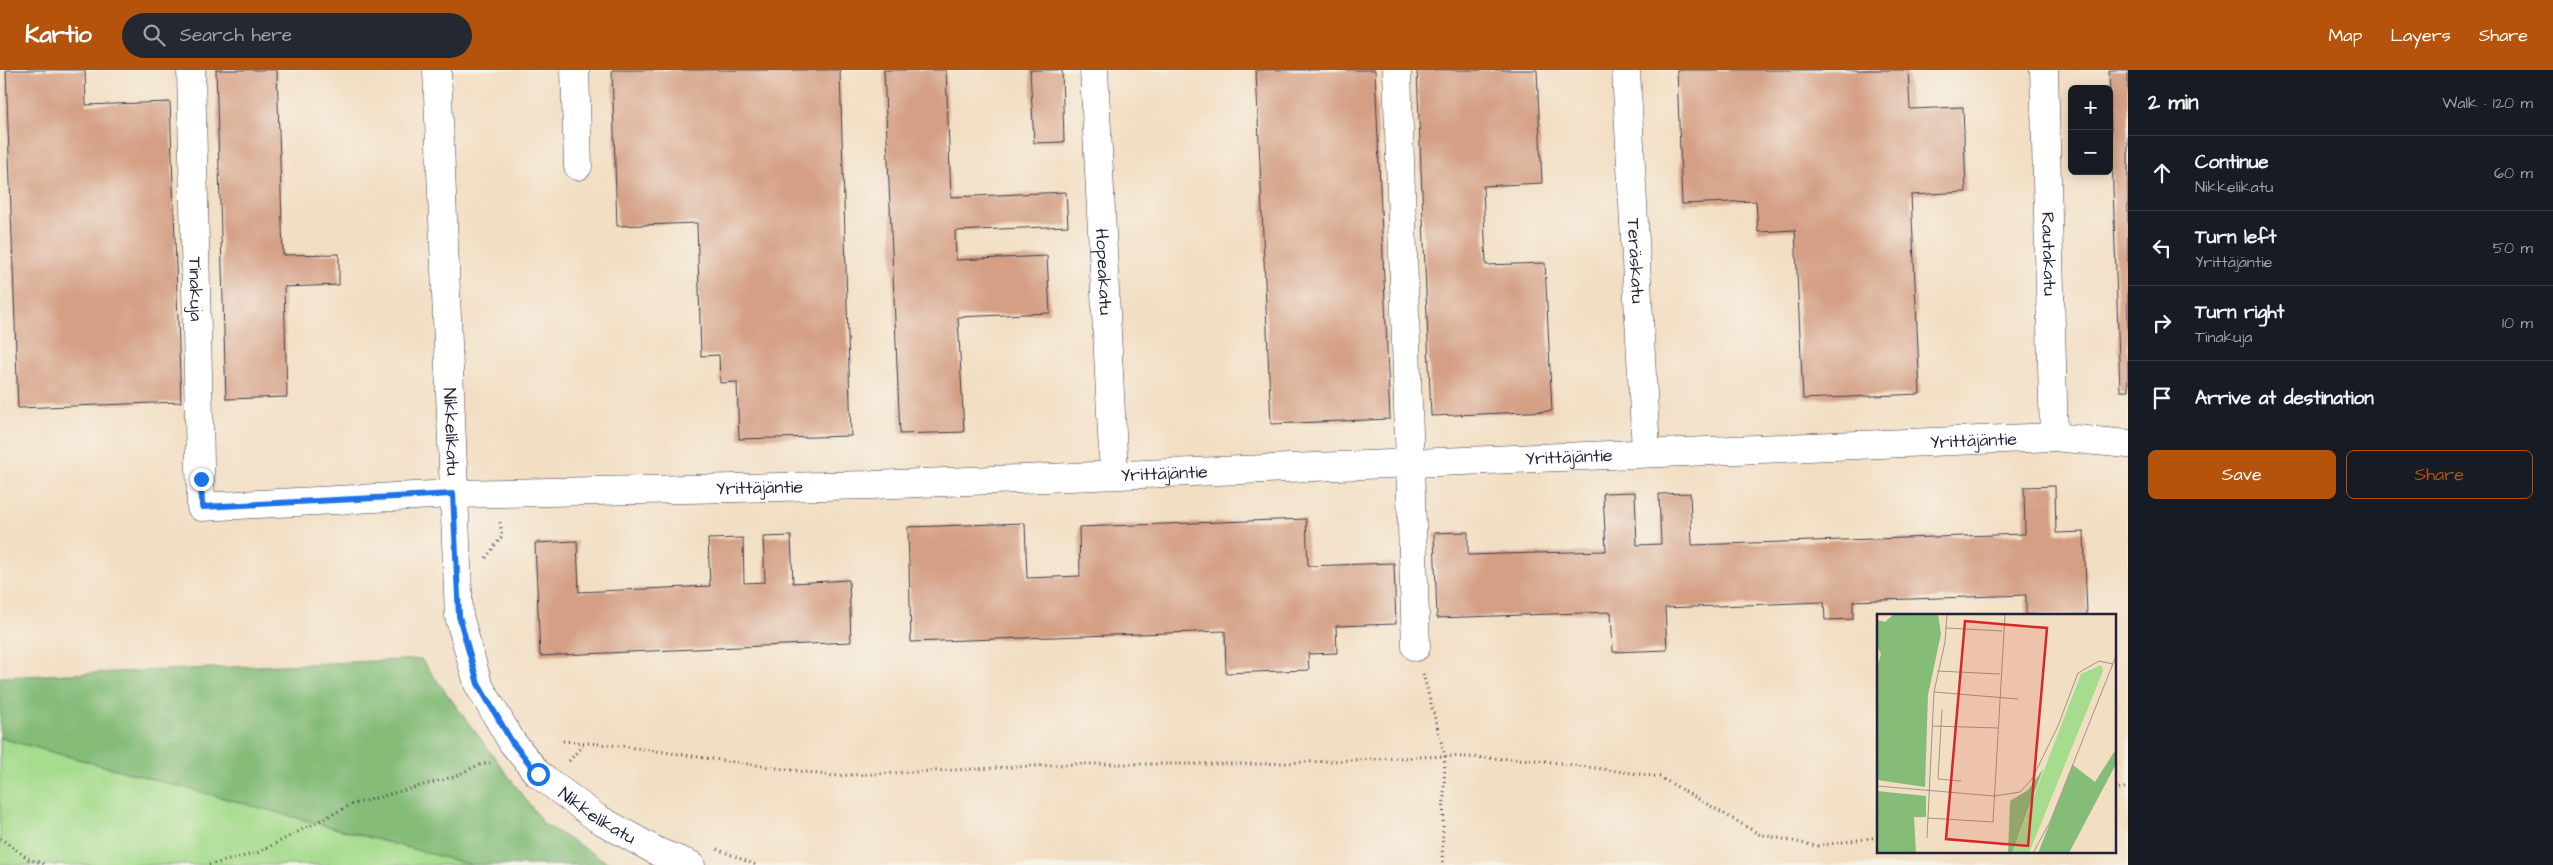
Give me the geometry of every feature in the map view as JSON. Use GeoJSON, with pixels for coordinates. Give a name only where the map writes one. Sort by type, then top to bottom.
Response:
{"type":"FeatureCollection","features":[{"type":"Feature","properties":{"kind":"street","name":"Tinakuja"},"geometry":{"type":"LineString","coordinates":[[191,70],[202,507]]}},
{"type":"Feature","properties":{"kind":"street","name":"Nikkelikatu"},"geometry":{"type":"LineString","coordinates":[[438,70],[459,616],[478,684],[512,742],[538,774],[597,818],[658,852],[691,865]]}},
{"type":"Feature","properties":{"kind":"street"},"geometry":{"type":"LineString","coordinates":[[575,70],[578,166]]}},
{"type":"Feature","properties":{"kind":"street","name":"Hopeakatu"},"geometry":{"type":"LineString","coordinates":[[1094,70],[1114,474]]}},
{"type":"Feature","properties":{"kind":"street"},"geometry":{"type":"LineString","coordinates":[[1396,70],[1416,647]]}},
{"type":"Feature","properties":{"kind":"street","name":"Teräskatu"},"geometry":{"type":"LineString","coordinates":[[1626,70],[1646,452]]}},
{"type":"Feature","properties":{"kind":"street","name":"Rautakatu"},"geometry":{"type":"LineString","coordinates":[[2044,70],[2054,437]]}},
{"type":"Feature","properties":{"kind":"street","name":"Yrittäjäntie"},"geometry":{"type":"LineString","coordinates":[[202,507],[453,494],[872,485],[1646,452],[2054,437],[2128,444]]}},
{"type":"Feature","properties":{"kind":"path"},"geometry":{"type":"LineString","coordinates":[[1416,647],[1445,756],[1442,865]]}},
{"type":"Feature","properties":{"kind":"path"},"geometry":{"type":"LineString","coordinates":[[563,741],[834,776],[1074,764],[1261,764],[1445,756],[1537,760],[1660,777],[1759,834],[1816,846],[1877,837]]}},
{"type":"Feature","properties":{"kind":"path"},"geometry":{"type":"LineString","coordinates":[[569,762],[585,743]]}},
{"type":"Feature","properties":{"kind":"path"},"geometry":{"type":"LineString","coordinates":[[209,865],[257,853],[350,806],[453,777],[479,765],[495,762]]}},
{"type":"Feature","properties":{"kind":"path"},"geometry":{"type":"LineString","coordinates":[[0,838],[30,859],[48,865]]}},
{"type":"Feature","properties":{"kind":"green space"},"geometry":{"type":"Polygon","coordinates":[[[421,659],[544,824],[612,865],[472,865],[0,738],[0,677],[421,659]]]}},
{"type":"Feature","properties":{"kind":"green space"},"geometry":{"type":"Polygon","coordinates":[[[0,738],[472,865],[0,865],[0,738]]]}},
{"type":"Feature","properties":{"kind":"building"},"geometry":{"type":"Polygon","coordinates":[[[6,70],[85,70],[86,105],[170,102],[181,402],[18,408],[6,70]]]}},
{"type":"Feature","properties":{"kind":"building"},"geometry":{"type":"Polygon","coordinates":[[[216,70],[277,70],[283,255],[339,254],[339,285],[284,287],[287,397],[226,399],[216,70]]]}},
{"type":"Feature","properties":{"kind":"building"},"geometry":{"type":"Polygon","coordinates":[[[612,70],[840,70],[851,436],[739,439],[737,382],[720,383],[719,355],[701,356],[697,223],[617,226],[612,70]]]}},
{"type":"Feature","properties":{"kind":"building"},"geometry":{"type":"Polygon","coordinates":[[[884,70],[946,70],[951,197],[1066,192],[1068,226],[955,231],[956,260],[1047,256],[1050,313],[958,317],[964,432],[900,434],[884,70]]]}},
{"type":"Feature","properties":{"kind":"building"},"geometry":{"type":"Polygon","coordinates":[[[1030,70],[1062,70],[1064,142],[1034,143],[1030,70]]]}},
{"type":"Feature","properties":{"kind":"building"},"geometry":{"type":"Polygon","coordinates":[[[1256,70],[1375,70],[1390,419],[1271,424],[1256,70]]]}},
{"type":"Feature","properties":{"kind":"building"},"geometry":{"type":"Polygon","coordinates":[[[1417,70],[1537,70],[1542,183],[1483,186],[1486,265],[1545,263],[1552,411],[1431,416],[1417,70]]]}},
{"type":"Feature","properties":{"kind":"building"},"geometry":{"type":"Polygon","coordinates":[[[1677,70],[1908,70],[1910,109],[1963,107],[1966,192],[1911,195],[1920,394],[1803,399],[1795,230],[1758,232],[1756,201],[1682,204],[1677,70]]]}},
{"type":"Feature","properties":{"kind":"building"},"geometry":{"type":"Polygon","coordinates":[[[2109,70],[2128,70],[2128,391],[2120,391],[2113,175],[2113,85],[2110,85],[2109,70]]]}},
{"type":"Feature","properties":{"kind":"building"},"geometry":{"type":"Polygon","coordinates":[[[2055,486],[2056,533],[2084,532],[2087,614],[2026,614],[2026,595],[1853,601],[1853,619],[1825,620],[1824,602],[1665,608],[1667,650],[1613,652],[1611,612],[1437,618],[1434,533],[1468,532],[1468,555],[1606,551],[1603,493],[1635,492],[1637,545],[1661,544],[1659,494],[1690,493],[1692,545],[2025,534],[2024,487],[2055,486]]]}},
{"type":"Feature","properties":{"kind":"building"},"geometry":{"type":"Polygon","coordinates":[[[1306,519],[1308,566],[1394,563],[1396,624],[1336,626],[1337,653],[1308,654],[1309,670],[1226,673],[1225,631],[911,642],[908,527],[1025,523],[1027,578],[1080,576],[1079,527],[1306,519]]]}},
{"type":"Feature","properties":{"kind":"building"},"geometry":{"type":"Polygon","coordinates":[[[791,536],[793,583],[849,580],[851,642],[540,656],[535,543],[577,541],[579,592],[710,586],[708,539],[743,538],[744,583],[765,582],[763,537],[791,536]]]}},
{"type":"Feature","properties":{"kind":"route"},"geometry":{"type":"LineString","coordinates":[[201,479],[202,507],[453,494],[459,616],[478,684],[512,742],[538,774]]}}]}
